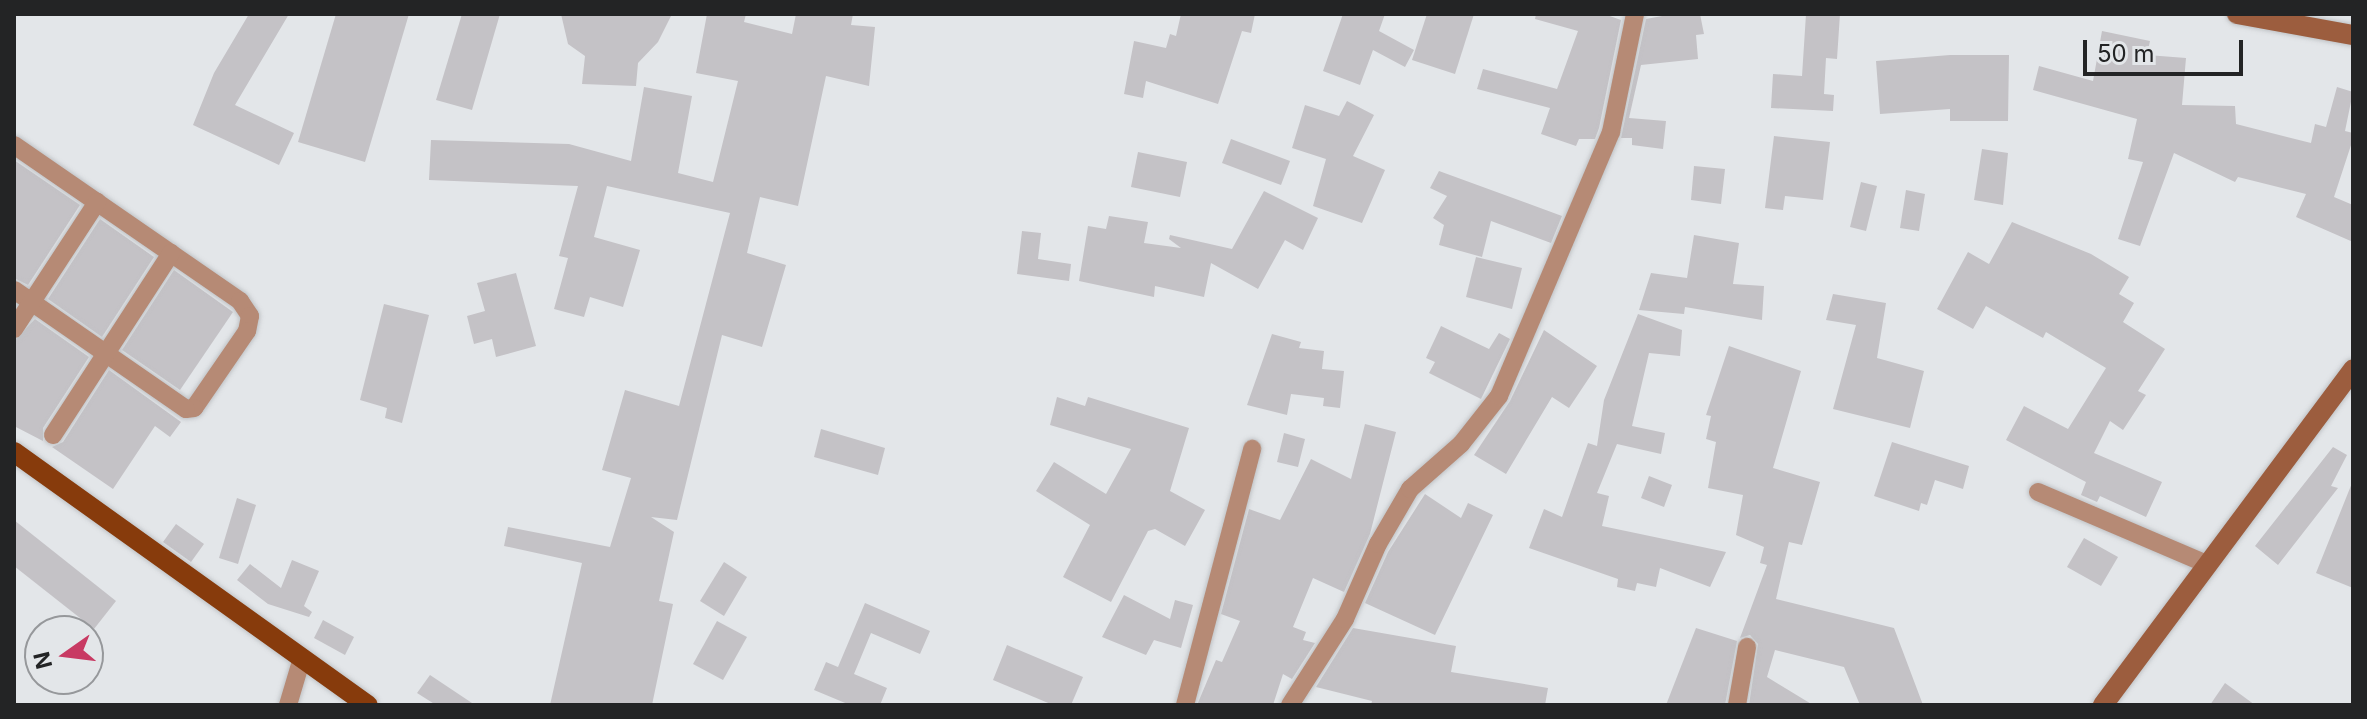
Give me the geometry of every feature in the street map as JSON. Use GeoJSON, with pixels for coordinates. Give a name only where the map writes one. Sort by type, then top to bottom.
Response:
{"type":"FeatureCollection","features":[{"type":"Feature","properties":{"kind":"main road"},"geometry":{"type":"LineString","coordinates":[[2237,14],[2353,35]]}},
{"type":"Feature","properties":{"kind":"main road"},"geometry":{"type":"LineString","coordinates":[[2103,705],[2353,369]]}},
{"type":"Feature","properties":{"kind":"main road"},"geometry":{"type":"LineString","coordinates":[[14,452],[368,705]]}},
{"type":"Feature","properties":{"kind":"street"},"geometry":{"type":"LineString","coordinates":[[1290,705],[1345,619],[1378,544],[1410,489],[1461,444],[1499,396],[1611,132],[1635,14]]}},
{"type":"Feature","properties":{"kind":"street"},"geometry":{"type":"LineString","coordinates":[[14,290],[186,409],[194,408],[247,331],[250,316],[240,301],[15,148]]}},
{"type":"Feature","properties":{"kind":"street"},"geometry":{"type":"LineString","coordinates":[[14,329],[97,202]]}},
{"type":"Feature","properties":{"kind":"street"},"geometry":{"type":"LineString","coordinates":[[53,435],[171,253]]}},
{"type":"Feature","properties":{"kind":"street"},"geometry":{"type":"LineString","coordinates":[[1185,705],[1252,449]]}},
{"type":"Feature","properties":{"kind":"street"},"geometry":{"type":"LineString","coordinates":[[2038,492],[2207,564]]}},
{"type":"Feature","properties":{"kind":"street"},"geometry":{"type":"LineString","coordinates":[[1737,705],[1747,647]]}},
{"type":"Feature","properties":{"kind":"street"},"geometry":{"type":"LineString","coordinates":[[288,705],[302,658]]}},
{"type":"Feature","properties":{"kind":"building"},"geometry":{"type":"Polygon","coordinates":[[[249,14],[289,14],[235,105],[294,133],[279,165],[193,125],[214,73],[249,14]]]}},
{"type":"Feature","properties":{"kind":"building"},"geometry":{"type":"Polygon","coordinates":[[[336,14],[409,14],[365,162],[298,142],[336,14]]]}},
{"type":"Feature","properties":{"kind":"building"},"geometry":{"type":"Polygon","coordinates":[[[462,14],[500,14],[472,110],[436,100],[462,14]]]}},
{"type":"Feature","properties":{"kind":"building"},"geometry":{"type":"Polygon","coordinates":[[[561,14],[672,14],[658,42],[638,63],[636,86],[582,84],[585,56],[568,44],[561,14]]]}},
{"type":"Feature","properties":{"kind":"building"},"geometry":{"type":"Polygon","coordinates":[[[707,14],[746,14],[744,22],[792,34],[796,14],[853,14],[851,25],[875,27],[869,86],[826,76],[798,206],[760,197],[747,253],[786,265],[762,347],[722,335],[677,520],[651,517],[674,532],[659,601],[673,604],[652,705],[550,705],[582,563],[504,546],[508,527],[610,547],[631,478],[602,470],[625,390],[679,406],[730,213],[607,186],[594,237],[640,250],[623,307],[590,297],[584,317],[554,309],[568,258],[559,256],[578,186],[429,180],[431,140],[569,144],[631,161],[644,87],[692,96],[678,173],[713,182],[738,81],[696,73],[707,14]]]}},
{"type":"Feature","properties":{"kind":"building"},"geometry":{"type":"Polygon","coordinates":[[[1181,14],[1255,14],[1251,33],[1242,31],[1218,104],[1146,81],[1143,98],[1124,94],[1134,41],[1166,48],[1170,34],[1176,36],[1181,14]]]}},
{"type":"Feature","properties":{"kind":"building"},"geometry":{"type":"Polygon","coordinates":[[[1343,14],[1385,14],[1379,31],[1414,50],[1405,67],[1373,50],[1360,85],[1323,71],[1343,14]]]}},
{"type":"Feature","properties":{"kind":"building"},"geometry":{"type":"Polygon","coordinates":[[[1427,14],[1474,14],[1455,74],[1412,60],[1427,14]]]}},
{"type":"Feature","properties":{"kind":"building"},"geometry":{"type":"Polygon","coordinates":[[[1536,14],[1604,14],[1621,20],[1595,139],[1579,139],[1576,146],[1541,134],[1550,108],[1477,89],[1483,69],[1557,89],[1578,31],[1535,19],[1536,14]]]}},
{"type":"Feature","properties":{"kind":"building"},"geometry":{"type":"Polygon","coordinates":[[[1673,14],[1700,14],[1704,34],[1696,35],[1698,59],[1641,65],[1629,118],[1666,121],[1663,149],[1632,145],[1632,138],[1621,138],[1646,19],[1673,14]]]}},
{"type":"Feature","properties":{"kind":"building"},"geometry":{"type":"Polygon","coordinates":[[[1806,14],[1840,14],[1837,59],[1826,58],[1824,94],[1834,95],[1833,111],[1771,108],[1773,74],[1802,76],[1806,14]]]}},
{"type":"Feature","properties":{"kind":"building"},"geometry":{"type":"Polygon","coordinates":[[[2102,31],[2150,41],[2147,55],[2186,58],[2182,105],[2235,106],[2236,124],[2311,143],[2315,124],[2326,127],[2337,87],[2353,92],[2345,131],[2353,133],[2353,139],[2334,197],[2353,205],[2353,242],[2296,217],[2306,194],[2238,177],[2235,182],[2174,153],[2140,246],[2118,239],[2143,162],[2128,159],[2137,119],[2033,90],[2039,66],[2093,81],[2102,31]]]}},
{"type":"Feature","properties":{"kind":"building"},"geometry":{"type":"Polygon","coordinates":[[[1950,55],[2009,55],[2008,121],[1950,121],[1950,109],[1880,114],[1876,61],[1950,55]]]}},
{"type":"Feature","properties":{"kind":"building"},"geometry":{"type":"Polygon","coordinates":[[[1347,101],[1374,115],[1353,156],[1385,170],[1362,223],[1313,206],[1326,159],[1292,148],[1305,105],[1339,116],[1347,101]]]}},
{"type":"Feature","properties":{"kind":"building"},"geometry":{"type":"Polygon","coordinates":[[[1774,136],[1830,142],[1823,200],[1785,196],[1783,210],[1765,208],[1774,136]]]}},
{"type":"Feature","properties":{"kind":"building"},"geometry":{"type":"Polygon","coordinates":[[[1231,139],[1290,161],[1281,185],[1222,163],[1231,139]]]}},
{"type":"Feature","properties":{"kind":"building"},"geometry":{"type":"Polygon","coordinates":[[[1982,149],[2008,153],[2003,205],[1974,200],[1982,149]]]}},
{"type":"Feature","properties":{"kind":"building"},"geometry":{"type":"Polygon","coordinates":[[[1138,152],[1187,162],[1180,197],[1131,187],[1138,152]]]}},
{"type":"Feature","properties":{"kind":"building"},"geometry":{"type":"Polygon","coordinates":[[[14,160],[80,205],[28,285],[14,278],[14,160]]]}},
{"type":"Feature","properties":{"kind":"building"},"geometry":{"type":"Polygon","coordinates":[[[1694,166],[1725,169],[1721,204],[1691,200],[1694,166]]]}},
{"type":"Feature","properties":{"kind":"building"},"geometry":{"type":"Polygon","coordinates":[[[1439,171],[1562,216],[1551,243],[1491,221],[1482,257],[1439,245],[1444,225],[1433,218],[1447,196],[1430,188],[1439,171]]]}},
{"type":"Feature","properties":{"kind":"building"},"geometry":{"type":"Polygon","coordinates":[[[1861,182],[1877,186],[1866,231],[1850,227],[1861,182]]]}},
{"type":"Feature","properties":{"kind":"building"},"geometry":{"type":"Polygon","coordinates":[[[1906,190],[1925,194],[1919,231],[1900,228],[1906,190]]]}},
{"type":"Feature","properties":{"kind":"building"},"geometry":{"type":"Polygon","coordinates":[[[1264,191],[1318,218],[1303,250],[1285,240],[1258,289],[1211,263],[1204,297],[1155,286],[1154,297],[1079,281],[1088,226],[1106,229],[1109,216],[1148,222],[1144,243],[1181,248],[1169,239],[1170,235],[1232,249],[1264,191]]]}},
{"type":"Feature","properties":{"kind":"building"},"geometry":{"type":"Polygon","coordinates":[[[100,219],[154,257],[102,337],[48,299],[100,219]]]}},
{"type":"Feature","properties":{"kind":"building"},"geometry":{"type":"Polygon","coordinates":[[[2012,222],[2091,254],[2129,277],[2119,294],[2134,303],[2123,322],[2165,349],[2138,391],[2146,395],[2123,430],[2110,421],[2094,453],[2162,482],[2146,517],[2100,496],[2097,502],[2081,495],[2086,482],[2006,440],[2024,406],[2068,429],[2106,368],[2046,332],[2043,338],[1986,306],[1973,329],[1937,309],[1968,252],[1989,264],[2012,222]]]}},
{"type":"Feature","properties":{"kind":"building"},"geometry":{"type":"Polygon","coordinates":[[[1022,231],[1041,233],[1038,259],[1071,264],[1069,281],[1017,274],[1022,231]]]}},
{"type":"Feature","properties":{"kind":"building"},"geometry":{"type":"Polygon","coordinates":[[[1694,235],[1739,243],[1733,284],[1764,286],[1762,320],[1685,307],[1684,314],[1639,310],[1651,273],[1687,278],[1694,235]]]}},
{"type":"Feature","properties":{"kind":"building"},"geometry":{"type":"Polygon","coordinates":[[[1476,257],[1522,268],[1512,309],[1466,297],[1476,257]]]}},
{"type":"Feature","properties":{"kind":"building"},"geometry":{"type":"Polygon","coordinates":[[[174,270],[233,312],[180,390],[122,350],[174,270]]]}},
{"type":"Feature","properties":{"kind":"building"},"geometry":{"type":"Polygon","coordinates":[[[516,273],[536,346],[496,357],[492,339],[474,344],[467,316],[485,311],[477,283],[516,273]]]}},
{"type":"Feature","properties":{"kind":"building"},"geometry":{"type":"Polygon","coordinates":[[[1833,294],[1886,303],[1877,358],[1924,371],[1910,428],[1833,409],[1856,325],[1826,320],[1833,294]]]}},
{"type":"Feature","properties":{"kind":"building"},"geometry":{"type":"Polygon","coordinates":[[[384,304],[429,315],[402,423],[385,418],[387,408],[360,400],[384,304]]]}},
{"type":"Feature","properties":{"kind":"building"},"geometry":{"type":"Polygon","coordinates":[[[1638,314],[1682,330],[1680,356],[1649,353],[1632,426],[1665,433],[1661,454],[1617,444],[1597,493],[1609,496],[1602,526],[1726,552],[1710,587],[1660,568],[1656,587],[1637,583],[1635,591],[1617,587],[1618,579],[1529,548],[1544,509],[1562,517],[1588,443],[1597,446],[1604,400],[1638,314]]]}},
{"type":"Feature","properties":{"kind":"building"},"geometry":{"type":"Polygon","coordinates":[[[35,319],[89,357],[43,428],[43,441],[14,426],[14,341],[35,319]]]}},
{"type":"Feature","properties":{"kind":"building"},"geometry":{"type":"Polygon","coordinates":[[[1441,326],[1489,349],[1499,333],[1510,339],[1481,399],[1429,373],[1435,362],[1426,358],[1441,326]]]}},
{"type":"Feature","properties":{"kind":"building"},"geometry":{"type":"Polygon","coordinates":[[[1544,330],[1597,366],[1569,408],[1552,397],[1506,474],[1474,455],[1510,401],[1544,330]]]}},
{"type":"Feature","properties":{"kind":"building"},"geometry":{"type":"Polygon","coordinates":[[[1272,334],[1301,342],[1299,348],[1324,351],[1322,369],[1344,371],[1340,408],[1323,406],[1324,398],[1291,394],[1287,415],[1247,405],[1272,334]]]}},
{"type":"Feature","properties":{"kind":"building"},"geometry":{"type":"Polygon","coordinates":[[[1729,346],[1801,371],[1773,468],[1820,482],[1802,545],[1789,542],[1776,599],[1894,628],[1923,705],[1860,705],[1844,667],[1775,650],[1767,677],[1813,705],[1749,705],[1758,644],[1750,635],[1740,638],[1767,565],[1760,563],[1764,547],[1736,535],[1743,495],[1708,488],[1716,442],[1706,439],[1711,416],[1706,415],[1729,346]]]}},
{"type":"Feature","properties":{"kind":"building"},"geometry":{"type":"Polygon","coordinates":[[[109,370],[181,422],[170,437],[155,426],[113,489],[52,447],[63,442],[109,370]]]}},
{"type":"Feature","properties":{"kind":"building"},"geometry":{"type":"Polygon","coordinates":[[[1057,397],[1085,406],[1088,397],[1189,428],[1170,491],[1205,510],[1185,546],[1155,529],[1148,531],[1111,602],[1063,577],[1090,525],[1036,491],[1054,462],[1106,494],[1131,449],[1050,425],[1057,397]]]}},
{"type":"Feature","properties":{"kind":"building"},"geometry":{"type":"Polygon","coordinates":[[[1365,424],[1396,432],[1370,534],[1344,592],[1313,578],[1293,627],[1306,632],[1303,640],[1315,643],[1292,679],[1283,674],[1273,705],[1197,705],[1216,660],[1222,662],[1240,621],[1221,614],[1249,509],[1280,520],[1311,459],[1351,479],[1365,424]]]}},
{"type":"Feature","properties":{"kind":"building"},"geometry":{"type":"Polygon","coordinates":[[[821,429],[885,448],[878,475],[814,457],[821,429]]]}},
{"type":"Feature","properties":{"kind":"building"},"geometry":{"type":"Polygon","coordinates":[[[1284,433],[1305,439],[1298,467],[1277,462],[1284,433]]]}},
{"type":"Feature","properties":{"kind":"building"},"geometry":{"type":"Polygon","coordinates":[[[1892,442],[1969,466],[1963,489],[1935,480],[1927,505],[1921,503],[1919,511],[1874,496],[1892,442]]]}},
{"type":"Feature","properties":{"kind":"building"},"geometry":{"type":"Polygon","coordinates":[[[2333,447],[2347,455],[2331,486],[2338,488],[2278,565],[2255,546],[2333,447]]]}},
{"type":"Feature","properties":{"kind":"building"},"geometry":{"type":"Polygon","coordinates":[[[1649,476],[1672,485],[1664,507],[1641,498],[1649,476]]]}},
{"type":"Feature","properties":{"kind":"building"},"geometry":{"type":"Polygon","coordinates":[[[2353,484],[2353,588],[2316,573],[2353,484]]]}},
{"type":"Feature","properties":{"kind":"building"},"geometry":{"type":"Polygon","coordinates":[[[1425,494],[1461,518],[1468,503],[1493,515],[1435,635],[1365,603],[1388,552],[1425,494]]]}},
{"type":"Feature","properties":{"kind":"building"},"geometry":{"type":"Polygon","coordinates":[[[237,498],[256,505],[238,564],[219,558],[237,498]]]}},
{"type":"Feature","properties":{"kind":"building"},"geometry":{"type":"Polygon","coordinates":[[[14,520],[116,601],[104,616],[76,615],[14,566],[14,520]]]}},
{"type":"Feature","properties":{"kind":"building"},"geometry":{"type":"Polygon","coordinates":[[[176,524],[204,544],[191,562],[163,542],[176,524]]]}},
{"type":"Feature","properties":{"kind":"building"},"geometry":{"type":"Polygon","coordinates":[[[2084,538],[2118,557],[2101,586],[2067,567],[2084,538]]]}},
{"type":"Feature","properties":{"kind":"building"},"geometry":{"type":"Polygon","coordinates":[[[292,560],[319,571],[304,606],[312,612],[309,617],[268,604],[237,580],[250,564],[281,588],[292,560]]]}},
{"type":"Feature","properties":{"kind":"building"},"geometry":{"type":"Polygon","coordinates":[[[724,562],[747,577],[724,616],[700,601],[724,562]]]}},
{"type":"Feature","properties":{"kind":"building"},"geometry":{"type":"Polygon","coordinates":[[[1124,595],[1170,619],[1175,600],[1193,605],[1181,648],[1154,640],[1146,655],[1102,637],[1124,595]]]}},
{"type":"Feature","properties":{"kind":"building"},"geometry":{"type":"Polygon","coordinates":[[[865,603],[930,631],[920,654],[871,633],[854,674],[887,688],[880,705],[850,705],[814,690],[826,662],[838,667],[865,603]]]}},
{"type":"Feature","properties":{"kind":"building"},"geometry":{"type":"Polygon","coordinates":[[[323,620],[354,637],[345,655],[314,638],[323,620]]]}},
{"type":"Feature","properties":{"kind":"building"},"geometry":{"type":"Polygon","coordinates":[[[717,621],[747,637],[723,680],[693,664],[717,621]]]}},
{"type":"Feature","properties":{"kind":"building"},"geometry":{"type":"Polygon","coordinates":[[[1353,628],[1456,646],[1451,672],[1548,688],[1545,705],[1371,705],[1372,701],[1316,687],[1353,628]]]}},
{"type":"Feature","properties":{"kind":"building"},"geometry":{"type":"Polygon","coordinates":[[[1696,628],[1737,641],[1725,705],[1666,705],[1696,628]]]}},
{"type":"Feature","properties":{"kind":"building"},"geometry":{"type":"Polygon","coordinates":[[[1007,645],[1083,677],[1071,705],[1053,705],[993,680],[1007,645]]]}},
{"type":"Feature","properties":{"kind":"building"},"geometry":{"type":"Polygon","coordinates":[[[430,675],[475,705],[436,705],[417,693],[430,675]]]}},
{"type":"Feature","properties":{"kind":"building"},"geometry":{"type":"Polygon","coordinates":[[[2225,683],[2255,705],[2210,705],[2225,683]]]}}]}
